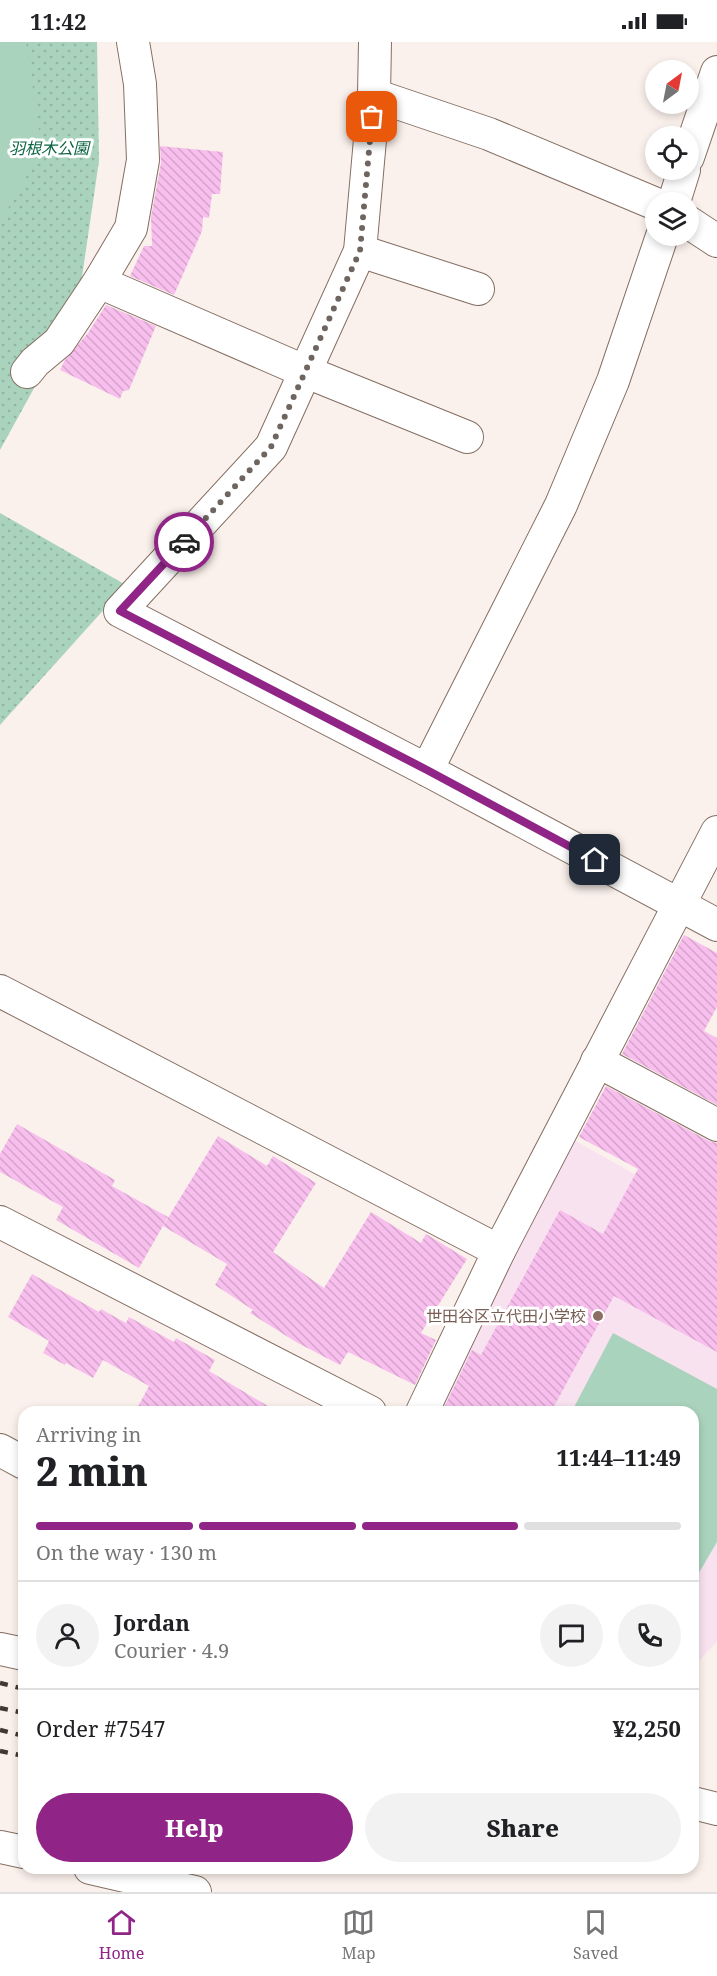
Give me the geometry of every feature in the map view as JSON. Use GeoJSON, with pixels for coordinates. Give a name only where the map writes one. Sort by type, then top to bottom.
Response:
{"type":"FeatureCollection","features":[{"type":"Feature","properties":{"kind":"street"},"geometry":{"type":"LineString","coordinates":[[27,372],[59,342],[131,228],[143,160],[140,84],[133,42]]}},
{"type":"Feature","properties":{"kind":"street"},"geometry":{"type":"LineString","coordinates":[[375,42],[374,94],[360,251],[271,447],[120,611],[427,770],[717,925]]}},
{"type":"Feature","properties":{"kind":"street"},"geometry":{"type":"LineString","coordinates":[[699,126],[717,72]]}},
{"type":"Feature","properties":{"kind":"street"},"geometry":{"type":"LineString","coordinates":[[374,94],[510,142],[645,199]]}},
{"type":"Feature","properties":{"kind":"street"},"geometry":{"type":"LineString","coordinates":[[699,229],[717,241]]}},
{"type":"Feature","properties":{"kind":"street"},"geometry":{"type":"LineString","coordinates":[[427,770],[561,505],[613,381],[659,246]]}},
{"type":"Feature","properties":{"kind":"street"},"geometry":{"type":"LineString","coordinates":[[360,251],[478,289]]}},
{"type":"Feature","properties":{"kind":"street"},"geometry":{"type":"LineString","coordinates":[[99,282],[304,371],[467,437]]}},
{"type":"Feature","properties":{"kind":"street"},"geometry":{"type":"LineString","coordinates":[[425,1406],[499,1251],[717,832]]}},
{"type":"Feature","properties":{"kind":"street"},"geometry":{"type":"LineString","coordinates":[[0,991],[499,1251]]}},
{"type":"Feature","properties":{"kind":"street"},"geometry":{"type":"LineString","coordinates":[[597,1061],[717,1125]]}},
{"type":"Feature","properties":{"kind":"street"},"geometry":{"type":"LineString","coordinates":[[0,1222],[358,1406]]}},
{"type":"Feature","properties":{"kind":"street"},"geometry":{"type":"LineString","coordinates":[[0,1450],[18,1460]]}},
{"type":"Feature","properties":{"kind":"street"},"geometry":{"type":"LineString","coordinates":[[0,1649],[18,1653]]}},
{"type":"Feature","properties":{"kind":"street"},"geometry":{"type":"LineString","coordinates":[[699,1804],[717,1809]]}},
{"type":"Feature","properties":{"kind":"street"},"geometry":{"type":"LineString","coordinates":[[0,1847],[18,1851]]}},
{"type":"Feature","properties":{"kind":"street"},"geometry":{"type":"LineString","coordinates":[[116,1874],[195,1892]]}},
{"type":"Feature","properties":{"kind":"shaded area","name":"世田谷区立代田小学校"},"geometry":{"type":"Polygon","coordinates":[[[572,1139],[717,1220],[717,1641],[699,1661],[699,1406],[433,1406],[572,1139]]]}},
{"type":"Feature","properties":{"kind":"green space","name":"羽根木公園"},"geometry":{"type":"Polygon","coordinates":[[[0,42],[97,42],[99,161],[82,277],[27,372],[38,381],[0,450],[0,42]]]}},
{"type":"Feature","properties":{"kind":"green space"},"geometry":{"type":"Polygon","coordinates":[[[0,42],[26,42],[42,150],[0,222],[0,42]]]}},
{"type":"Feature","properties":{"kind":"green space"},"geometry":{"type":"Polygon","coordinates":[[[0,513],[126,585],[0,725],[0,513]]]}},
{"type":"Feature","properties":{"kind":"green space"},"geometry":{"type":"Polygon","coordinates":[[[613,1333],[717,1389],[717,1542],[699,1573],[699,1406],[575,1406],[613,1333]]]}},
{"type":"Feature","properties":{"kind":"building"},"geometry":{"type":"Polygon","coordinates":[[[160,146],[223,152],[220,194],[212,194],[209,218],[203,217],[202,231],[174,295],[130,276],[144,246],[152,246],[151,217],[161,163],[160,146]]]}},
{"type":"Feature","properties":{"kind":"building"},"geometry":{"type":"Polygon","coordinates":[[[106,305],[156,326],[129,390],[123,391],[120,399],[60,370],[106,305]]]}},
{"type":"Feature","properties":{"kind":"building"},"geometry":{"type":"Polygon","coordinates":[[[684,935],[717,953],[717,1007],[704,1031],[717,1038],[717,1105],[622,1054],[684,935]]]}},
{"type":"Feature","properties":{"kind":"building"},"geometry":{"type":"Polygon","coordinates":[[[606,1086],[709,1141],[717,1143],[717,1352],[614,1296],[554,1406],[445,1406],[472,1350],[481,1355],[560,1210],[603,1234],[638,1169],[579,1137],[606,1086]]]}},
{"type":"Feature","properties":{"kind":"building"},"geometry":{"type":"Polygon","coordinates":[[[17,1124],[115,1180],[112,1186],[168,1217],[139,1268],[56,1220],[63,1207],[0,1172],[0,1154],[17,1124]]]}},
{"type":"Feature","properties":{"kind":"building"},"geometry":{"type":"Polygon","coordinates":[[[218,1136],[267,1166],[273,1156],[316,1183],[273,1252],[324,1288],[371,1212],[421,1243],[426,1234],[467,1259],[421,1333],[436,1340],[415,1385],[348,1352],[340,1365],[296,1342],[250,1313],[253,1310],[215,1285],[227,1264],[163,1226],[218,1136]]]}},
{"type":"Feature","properties":{"kind":"building"},"geometry":{"type":"Polygon","coordinates":[[[32,1274],[99,1312],[101,1309],[126,1323],[129,1317],[174,1342],[176,1338],[215,1360],[209,1371],[268,1406],[138,1406],[149,1386],[103,1360],[93,1378],[66,1363],[65,1365],[43,1353],[49,1341],[8,1317],[32,1274]]]}},
{"type":"Feature","properties":{"kind":"railway"},"geometry":{"type":"LineString","coordinates":[[0,1683],[18,1688]]}},
{"type":"Feature","properties":{"kind":"railway"},"geometry":{"type":"LineString","coordinates":[[0,1708],[18,1712]]}},
{"type":"Feature","properties":{"kind":"railway"},"geometry":{"type":"LineString","coordinates":[[0,1730],[18,1734]]}},
{"type":"Feature","properties":{"kind":"railway"},"geometry":{"type":"LineString","coordinates":[[0,1751],[18,1755]]}},
{"type":"Feature","properties":{"kind":"way so far"},"geometry":{"type":"LineString","coordinates":[[184,542],[271,447],[360,251],[372,117]]}},
{"type":"Feature","properties":{"kind":"place","name":"世田谷区立代田小学校"},"geometry":{"type":"Point","coordinates":[598,1316]}},
{"type":"Feature","properties":{"kind":"route"},"geometry":{"type":"LineString","coordinates":[[184,542],[120,611],[595,860]]}}]}
